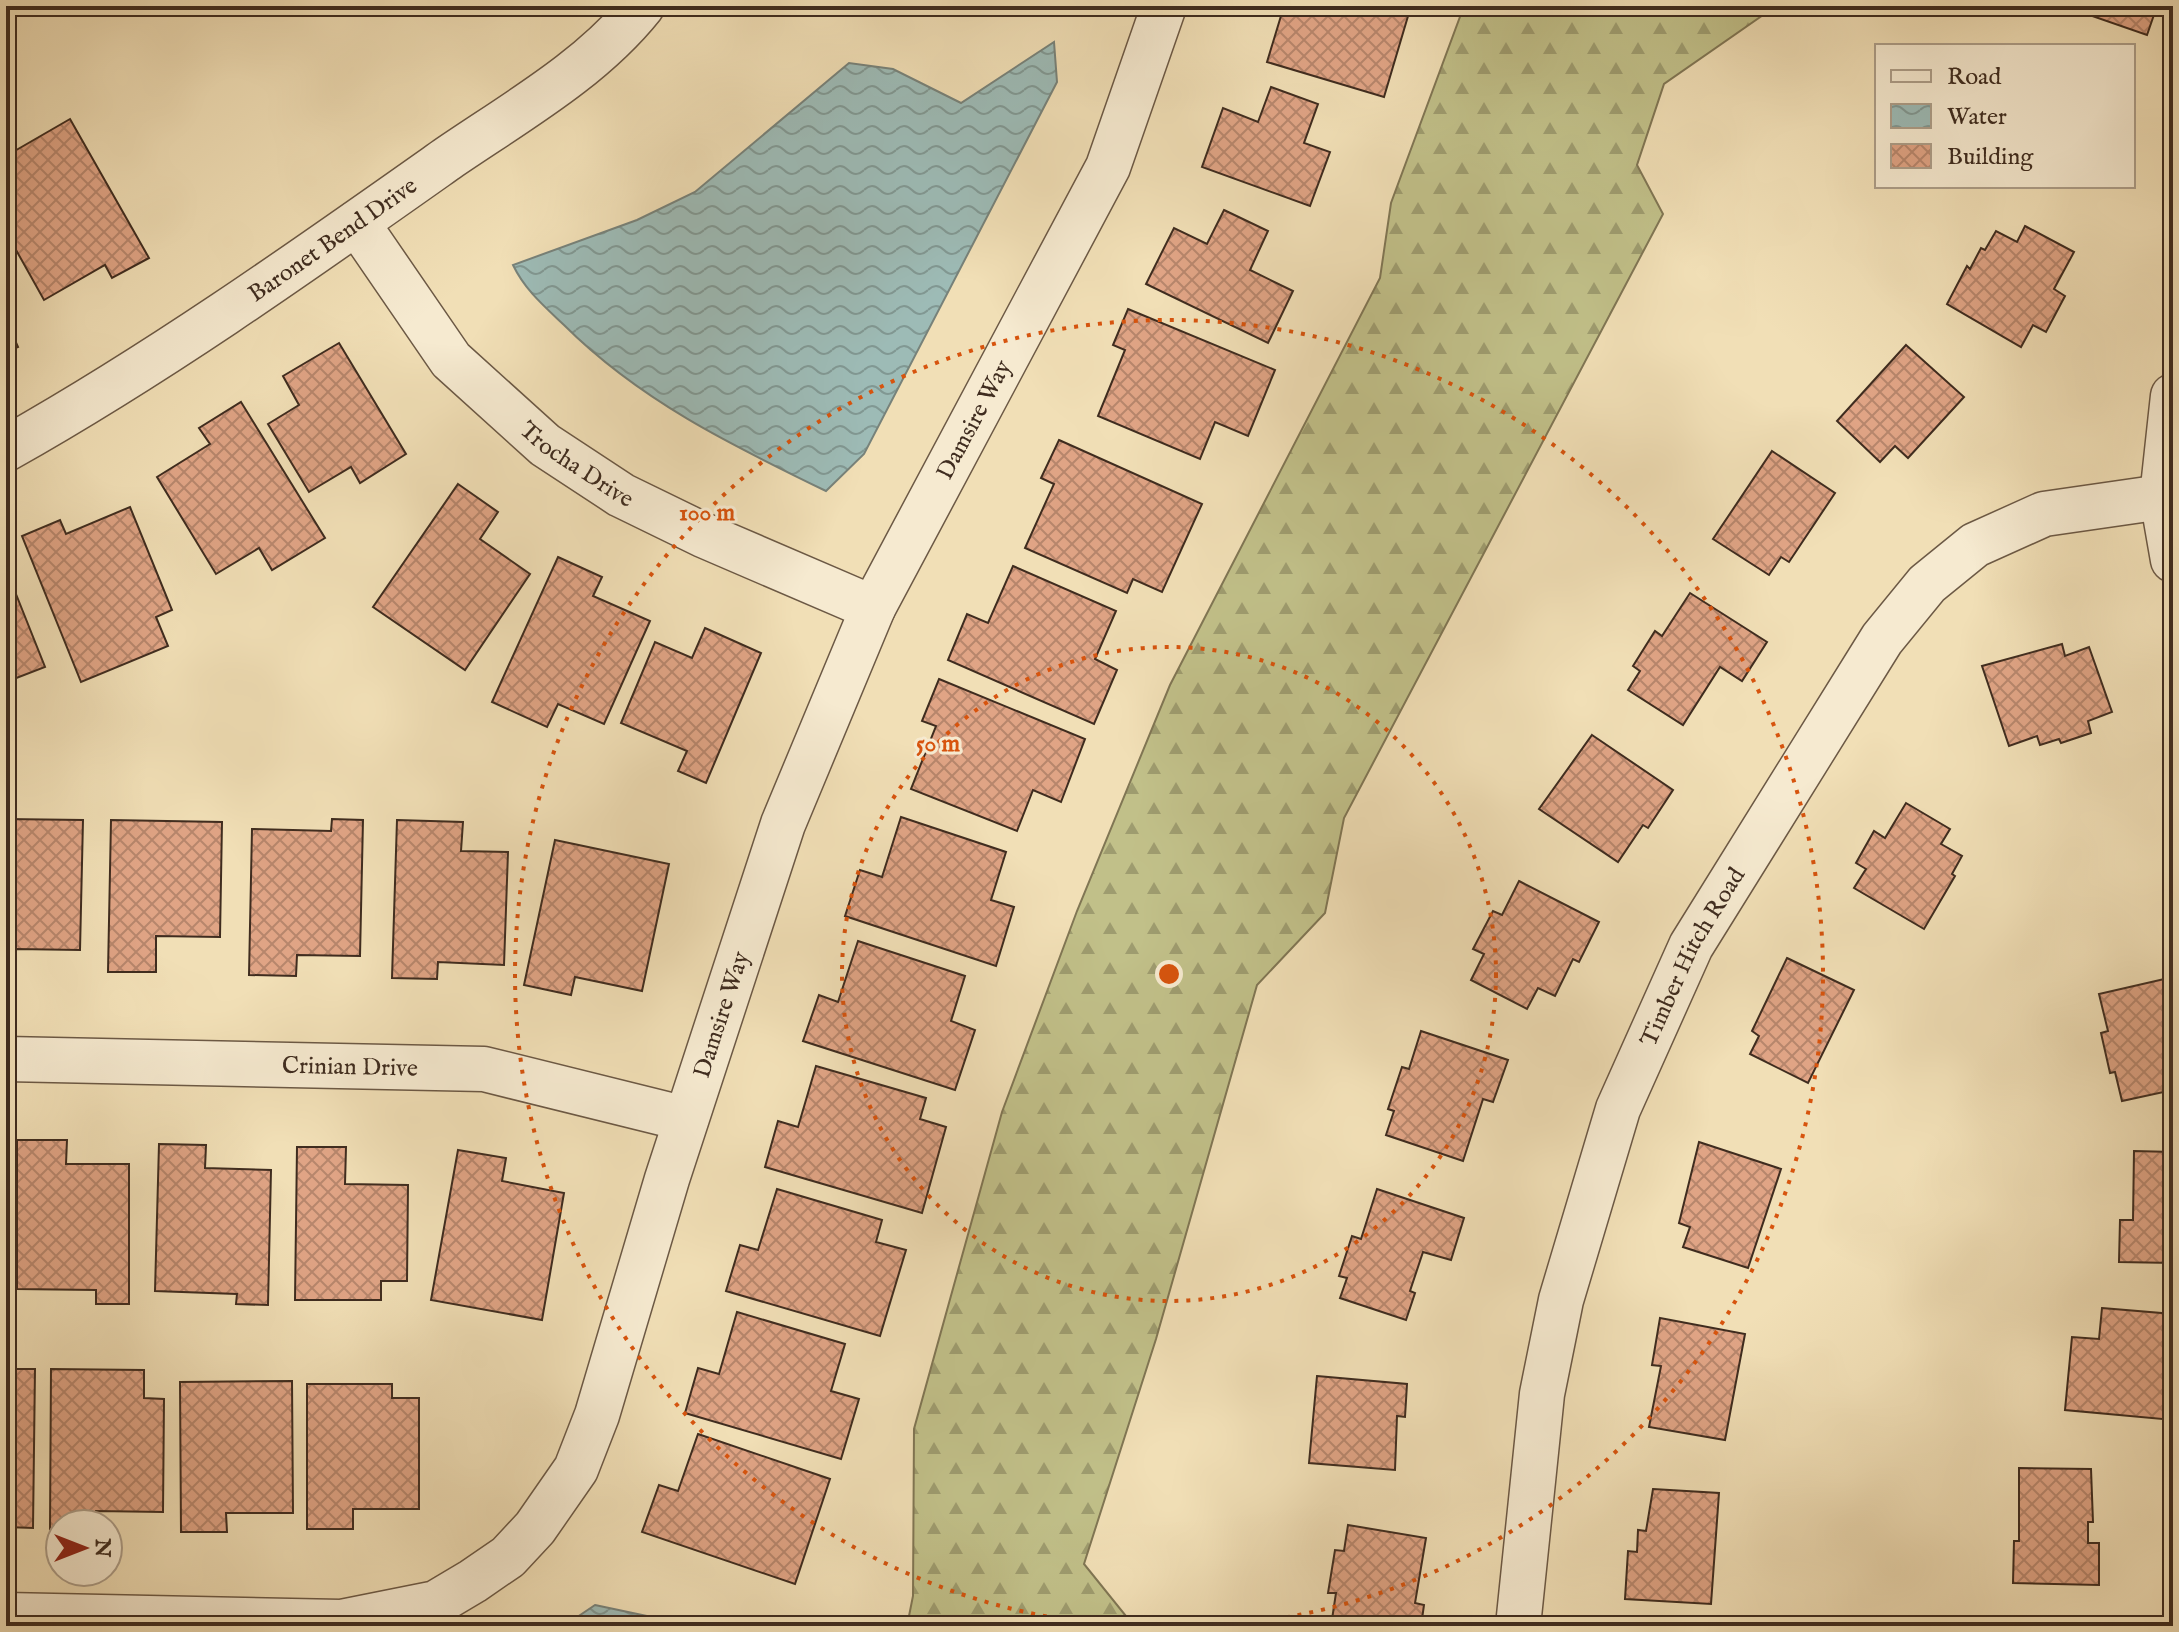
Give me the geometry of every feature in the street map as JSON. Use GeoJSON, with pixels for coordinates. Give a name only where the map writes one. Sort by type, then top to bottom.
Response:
{"type":"FeatureCollection","features":[{"type":"Feature","properties":{"kind":"street","name":"Baronet Bend Drive"},"geometry":{"type":"LineString","coordinates":[[6,449],[74,410],[357,223],[578,68],[627,25],[642,6]]}},
{"type":"Feature","properties":{"kind":"street","name":"Damsire Way"},"geometry":{"type":"LineString","coordinates":[[6,1615],[341,1622],[436,1603],[508,1557],[535,1528],[576,1469],[597,1415],[686,1119],[783,824],[873,608],[1108,167],[1164,6]]}},
{"type":"Feature","properties":{"kind":"street","name":"Trocha Drive"},"geometry":{"type":"LineString","coordinates":[[357,223],[451,360],[545,445],[621,495],[703,535],[873,608]]}},
{"type":"Feature","properties":{"kind":"street"},"geometry":{"type":"LineString","coordinates":[[2173,396],[2162,497],[2173,560]]}},
{"type":"Feature","properties":{"kind":"street","name":"Timber Hitch Road"},"geometry":{"type":"LineString","coordinates":[[1518,1626],[1542,1394],[1561,1300],[1618,1109],[1691,946],[1882,639],[1927,584],[1975,545],[2044,514],[2162,497]]}},
{"type":"Feature","properties":{"kind":"street","name":"Crinian Drive"},"geometry":{"type":"LineString","coordinates":[[6,1059],[484,1069],[686,1119]]}},
{"type":"Feature","properties":{"kind":"green space"},"geometry":{"type":"Polygon","coordinates":[[[1464,6],[1776,6],[1664,84],[1637,165],[1663,214],[1344,818],[1325,913],[1257,985],[1156,1339],[1084,1564],[1134,1626],[907,1626],[913,1596],[914,1429],[1002,1112],[1077,911],[1170,685],[1380,278],[1391,203],[1464,6]]]}},
{"type":"Feature","properties":{"kind":"water"},"geometry":{"type":"Polygon","coordinates":[[[1054,42],[1057,82],[864,454],[826,491],[721,438],[623,376],[542,304],[513,265],[637,220],[695,192],[849,63],[893,69],[961,103],[1054,42]]]}},
{"type":"Feature","properties":{"kind":"water"},"geometry":{"type":"Polygon","coordinates":[[[595,1605],[694,1626],[564,1626],[595,1605]]]}},
{"type":"Feature","properties":{"kind":"building"},"geometry":{"type":"Polygon","coordinates":[[[1284,6],[1411,6],[1384,97],[1267,62],[1284,6]]]}},
{"type":"Feature","properties":{"kind":"building"},"geometry":{"type":"Polygon","coordinates":[[[2074,6],[2157,6],[2147,35],[2072,9],[2074,6]]]}},
{"type":"Feature","properties":{"kind":"building"},"geometry":{"type":"Polygon","coordinates":[[[1271,87],[1318,104],[1304,143],[1330,152],[1310,206],[1202,167],[1223,108],[1258,122],[1271,87]]]}},
{"type":"Feature","properties":{"kind":"building"},"geometry":{"type":"Polygon","coordinates":[[[70,119],[149,258],[112,278],[105,265],[44,300],[6,232],[6,156],[70,119]]]}},
{"type":"Feature","properties":{"kind":"building"},"geometry":{"type":"Polygon","coordinates":[[[1224,210],[1268,231],[1250,270],[1293,291],[1268,343],[1146,284],[1174,228],[1207,244],[1224,210]]]}},
{"type":"Feature","properties":{"kind":"building"},"geometry":{"type":"Polygon","coordinates":[[[2025,226],[2074,252],[2054,289],[2065,296],[2046,332],[2033,325],[2021,347],[1947,304],[1967,266],[1970,269],[1981,248],[1985,250],[1996,231],[2017,242],[2025,226]]]}},
{"type":"Feature","properties":{"kind":"building"},"geometry":{"type":"Polygon","coordinates":[[[1128,309],[1275,370],[1248,436],[1215,422],[1200,459],[1098,416],[1125,350],[1113,345],[1128,309]]]}},
{"type":"Feature","properties":{"kind":"building"},"geometry":{"type":"Polygon","coordinates":[[[6,320],[18,347],[6,352],[6,320]]]}},
{"type":"Feature","properties":{"kind":"building"},"geometry":{"type":"Polygon","coordinates":[[[339,343],[406,454],[360,483],[351,467],[309,492],[268,424],[299,405],[283,376],[339,343]]]}},
{"type":"Feature","properties":{"kind":"building"},"geometry":{"type":"Polygon","coordinates":[[[1906,345],[1964,397],[1908,458],[1895,446],[1880,462],[1837,421],[1906,345]]]}},
{"type":"Feature","properties":{"kind":"building"},"geometry":{"type":"Polygon","coordinates":[[[241,402],[325,538],[272,570],[259,548],[216,574],[157,477],[210,444],[199,428],[241,402]]]}},
{"type":"Feature","properties":{"kind":"building"},"geometry":{"type":"Polygon","coordinates":[[[1059,440],[1202,504],[1162,592],[1133,579],[1127,593],[1025,548],[1054,484],[1041,478],[1059,440]]]}},
{"type":"Feature","properties":{"kind":"building"},"geometry":{"type":"Polygon","coordinates":[[[1772,451],[1835,493],[1789,562],[1781,557],[1769,575],[1713,539],[1772,451]]]}},
{"type":"Feature","properties":{"kind":"building"},"geometry":{"type":"Polygon","coordinates":[[[458,484],[498,512],[480,539],[530,574],[465,670],[373,607],[458,484]]]}},
{"type":"Feature","properties":{"kind":"building"},"geometry":{"type":"Polygon","coordinates":[[[130,507],[172,610],[156,617],[168,646],[81,682],[22,536],[60,520],[66,534],[130,507]]]}},
{"type":"Feature","properties":{"kind":"building"},"geometry":{"type":"Polygon","coordinates":[[[558,557],[602,577],[593,596],[650,621],[604,724],[558,704],[547,727],[492,702],[558,557]]]}},
{"type":"Feature","properties":{"kind":"building"},"geometry":{"type":"Polygon","coordinates":[[[1013,566],[1116,611],[1095,659],[1117,670],[1094,724],[948,660],[967,614],[988,623],[1013,566]]]}},
{"type":"Feature","properties":{"kind":"building"},"geometry":{"type":"Polygon","coordinates":[[[6,569],[45,667],[6,682],[6,569]]]}},
{"type":"Feature","properties":{"kind":"building"},"geometry":{"type":"Polygon","coordinates":[[[1690,593],[1767,642],[1742,681],[1720,667],[1683,725],[1628,690],[1640,671],[1633,666],[1655,631],[1662,636],[1690,593]]]}},
{"type":"Feature","properties":{"kind":"building"},"geometry":{"type":"Polygon","coordinates":[[[705,628],[761,653],[706,783],[678,771],[687,751],[621,723],[655,642],[692,658],[705,628]]]}},
{"type":"Feature","properties":{"kind":"building"},"geometry":{"type":"Polygon","coordinates":[[[2062,644],[2065,656],[2089,647],[2112,712],[2088,721],[2091,733],[2061,743],[2059,739],[2040,745],[2037,736],[2009,746],[1982,666],[2062,644]]]}},
{"type":"Feature","properties":{"kind":"building"},"geometry":{"type":"Polygon","coordinates":[[[939,679],[1085,739],[1061,802],[1033,790],[1017,831],[911,789],[936,726],[922,721],[939,679]]]}},
{"type":"Feature","properties":{"kind":"building"},"geometry":{"type":"Polygon","coordinates":[[[1592,735],[1673,790],[1648,828],[1643,825],[1618,862],[1539,809],[1592,735]]]}},
{"type":"Feature","properties":{"kind":"building"},"geometry":{"type":"Polygon","coordinates":[[[1906,803],[1950,829],[1941,844],[1962,856],[1952,874],[1955,876],[1924,929],[1854,888],[1866,869],[1856,863],[1874,831],[1885,838],[1906,803]]]}},
{"type":"Feature","properties":{"kind":"building"},"geometry":{"type":"Polygon","coordinates":[[[901,817],[1006,852],[991,900],[1014,907],[996,966],[845,916],[860,870],[882,877],[901,817]]]}},
{"type":"Feature","properties":{"kind":"building"},"geometry":{"type":"Polygon","coordinates":[[[6,819],[83,820],[80,950],[16,949],[16,971],[6,971],[6,819]]]}},
{"type":"Feature","properties":{"kind":"building"},"geometry":{"type":"Polygon","coordinates":[[[332,819],[363,820],[360,956],[297,955],[296,976],[249,975],[252,829],[331,831],[332,819]]]}},
{"type":"Feature","properties":{"kind":"building"},"geometry":{"type":"Polygon","coordinates":[[[111,820],[222,822],[220,937],[156,936],[156,972],[108,972],[111,820]]]}},
{"type":"Feature","properties":{"kind":"building"},"geometry":{"type":"Polygon","coordinates":[[[397,820],[463,822],[461,851],[508,852],[504,965],[438,962],[437,979],[392,978],[397,820]]]}},
{"type":"Feature","properties":{"kind":"building"},"geometry":{"type":"Polygon","coordinates":[[[555,840],[669,864],[642,991],[575,977],[571,995],[524,985],[555,840]]]}},
{"type":"Feature","properties":{"kind":"building"},"geometry":{"type":"Polygon","coordinates":[[[1519,881],[1599,922],[1579,962],[1573,959],[1555,996],[1538,988],[1527,1009],[1471,980],[1484,954],[1473,949],[1493,911],[1502,915],[1519,881]]]}},
{"type":"Feature","properties":{"kind":"building"},"geometry":{"type":"Polygon","coordinates":[[[858,941],[965,976],[951,1021],[975,1030],[955,1090],[803,1041],[819,995],[838,1002],[858,941]]]}},
{"type":"Feature","properties":{"kind":"building"},"geometry":{"type":"Polygon","coordinates":[[[1787,958],[1854,990],[1808,1083],[1750,1054],[1759,1036],[1752,1031],[1787,958]]]}},
{"type":"Feature","properties":{"kind":"building"},"geometry":{"type":"Polygon","coordinates":[[[2173,977],[2173,1090],[2122,1101],[2115,1072],[2110,1073],[2101,1033],[2108,1031],[2099,994],[2173,977]]]}},
{"type":"Feature","properties":{"kind":"building"},"geometry":{"type":"Polygon","coordinates":[[[1421,1031],[1508,1060],[1493,1102],[1483,1099],[1463,1161],[1386,1135],[1394,1111],[1388,1109],[1402,1067],[1409,1069],[1421,1031]]]}},
{"type":"Feature","properties":{"kind":"building"},"geometry":{"type":"Polygon","coordinates":[[[816,1066],[926,1098],[920,1119],[946,1127],[922,1213],[765,1167],[778,1121],[798,1127],[816,1066]]]}},
{"type":"Feature","properties":{"kind":"building"},"geometry":{"type":"Polygon","coordinates":[[[17,1140],[67,1140],[66,1164],[129,1164],[129,1304],[96,1304],[96,1290],[17,1289],[17,1140]]]}},
{"type":"Feature","properties":{"kind":"building"},"geometry":{"type":"Polygon","coordinates":[[[1699,1142],[1781,1169],[1748,1268],[1683,1247],[1690,1227],[1679,1223],[1699,1142]]]}},
{"type":"Feature","properties":{"kind":"building"},"geometry":{"type":"Polygon","coordinates":[[[159,1144],[206,1145],[205,1168],[271,1170],[268,1305],[236,1304],[237,1294],[155,1291],[159,1144]]]}},
{"type":"Feature","properties":{"kind":"building"},"geometry":{"type":"Polygon","coordinates":[[[297,1147],[346,1147],[345,1184],[408,1185],[407,1281],[381,1281],[381,1300],[295,1300],[297,1147]]]}},
{"type":"Feature","properties":{"kind":"building"},"geometry":{"type":"Polygon","coordinates":[[[458,1150],[506,1158],[502,1181],[564,1193],[542,1320],[431,1300],[458,1150]]]}},
{"type":"Feature","properties":{"kind":"building"},"geometry":{"type":"Polygon","coordinates":[[[2134,1151],[2173,1152],[2173,1263],[2119,1262],[2120,1220],[2133,1220],[2134,1151]]]}},
{"type":"Feature","properties":{"kind":"building"},"geometry":{"type":"Polygon","coordinates":[[[777,1189],[882,1220],[876,1242],[906,1250],[880,1336],[726,1291],[740,1245],[758,1250],[777,1189]]]}},
{"type":"Feature","properties":{"kind":"building"},"geometry":{"type":"Polygon","coordinates":[[[1377,1189],[1464,1218],[1451,1260],[1423,1252],[1410,1291],[1415,1293],[1406,1320],[1340,1298],[1347,1278],[1339,1276],[1352,1236],[1361,1239],[1377,1189]]]}},
{"type":"Feature","properties":{"kind":"building"},"geometry":{"type":"Polygon","coordinates":[[[2102,1308],[2173,1314],[2173,1420],[2065,1410],[2072,1337],[2099,1339],[2102,1308]]]}},
{"type":"Feature","properties":{"kind":"building"},"geometry":{"type":"Polygon","coordinates":[[[737,1312],[845,1344],[831,1391],[859,1399],[841,1459],[685,1413],[698,1368],[719,1374],[737,1312]]]}},
{"type":"Feature","properties":{"kind":"building"},"geometry":{"type":"Polygon","coordinates":[[[1660,1318],[1745,1334],[1725,1440],[1649,1427],[1661,1366],[1652,1365],[1660,1318]]]}},
{"type":"Feature","properties":{"kind":"building"},"geometry":{"type":"Polygon","coordinates":[[[6,1369],[35,1369],[33,1528],[6,1527],[6,1369]]]}},
{"type":"Feature","properties":{"kind":"building"},"geometry":{"type":"Polygon","coordinates":[[[51,1369],[144,1370],[144,1398],[164,1399],[163,1512],[124,1511],[124,1508],[50,1508],[51,1369]]]}},
{"type":"Feature","properties":{"kind":"building"},"geometry":{"type":"Polygon","coordinates":[[[1317,1376],[1407,1384],[1405,1417],[1397,1416],[1395,1470],[1309,1463],[1317,1376]]]}},
{"type":"Feature","properties":{"kind":"building"},"geometry":{"type":"Polygon","coordinates":[[[292,1381],[293,1513],[226,1513],[227,1532],[181,1532],[180,1382],[292,1381]]]}},
{"type":"Feature","properties":{"kind":"building"},"geometry":{"type":"Polygon","coordinates":[[[307,1384],[392,1384],[392,1398],[419,1398],[419,1509],[353,1509],[353,1529],[307,1529],[307,1384]]]}},
{"type":"Feature","properties":{"kind":"building"},"geometry":{"type":"Polygon","coordinates":[[[698,1434],[830,1479],[795,1584],[642,1532],[659,1485],[678,1491],[698,1434]]]}},
{"type":"Feature","properties":{"kind":"building"},"geometry":{"type":"Polygon","coordinates":[[[2019,1468],[2091,1469],[2093,1522],[2088,1522],[2088,1543],[2099,1543],[2099,1585],[2013,1583],[2014,1541],[2019,1541],[2019,1468]]]}},
{"type":"Feature","properties":{"kind":"building"},"geometry":{"type":"Polygon","coordinates":[[[1653,1489],[1719,1493],[1711,1604],[1625,1599],[1628,1551],[1637,1552],[1638,1530],[1646,1531],[1653,1489]]]}},
{"type":"Feature","properties":{"kind":"building"},"geometry":{"type":"Polygon","coordinates":[[[1348,1525],[1426,1538],[1415,1603],[1424,1605],[1421,1626],[1331,1626],[1336,1593],[1328,1593],[1335,1550],[1344,1551],[1348,1525]]]}}]}
